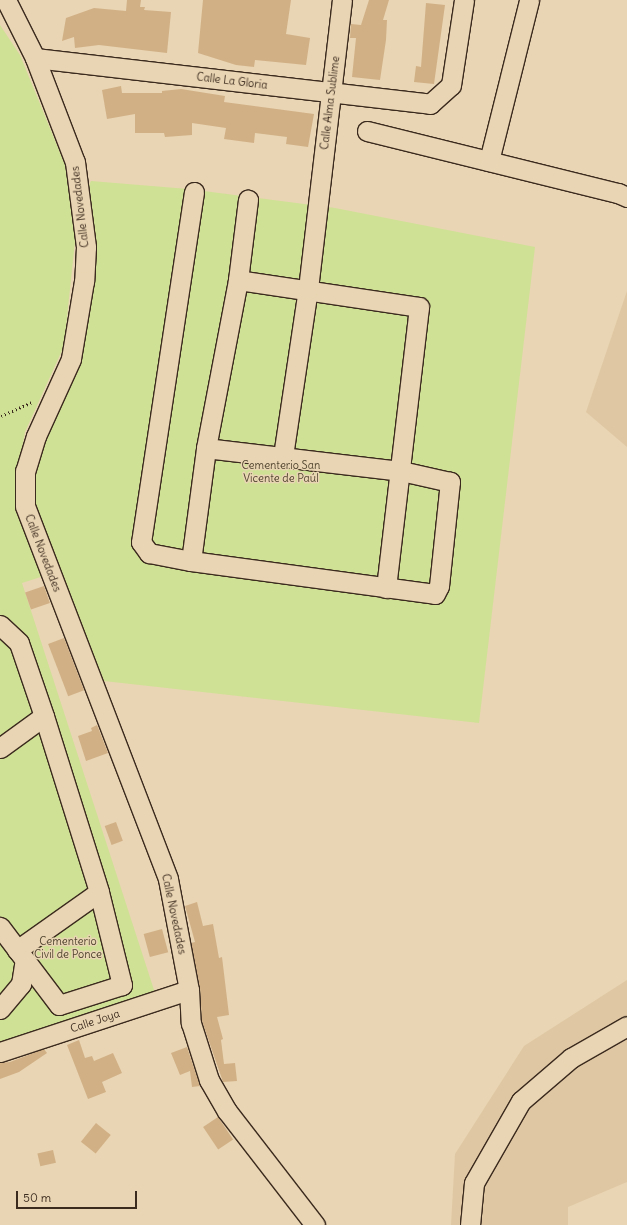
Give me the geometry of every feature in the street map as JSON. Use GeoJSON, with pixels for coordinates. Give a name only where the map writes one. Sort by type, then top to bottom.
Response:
{"type":"FeatureCollection","features":[{"type":"Feature","properties":{"kind":"street","name":"Calle Novedades"},"geometry":{"type":"LineString","coordinates":[[6,0],[34,58],[75,162],[86,247],[84,281],[71,359],[52,396],[36,436],[25,471],[25,506],[168,879],[189,990],[191,1023],[216,1096],[314,1225]]}},
{"type":"Feature","properties":{"kind":"street","name":"Calle Alma Sublime"},"geometry":{"type":"LineString","coordinates":[[283,456],[308,289],[342,0]]}},
{"type":"Feature","properties":{"kind":"street","name":"Calle La Gloria"},"geometry":{"type":"LineString","coordinates":[[34,58],[430,104],[451,85],[464,0]]}},
{"type":"Feature","properties":{"kind":"street"},"geometry":{"type":"LineString","coordinates":[[489,161],[529,0]]}},
{"type":"Feature","properties":{"kind":"street"},"geometry":{"type":"LineString","coordinates":[[368,131],[627,197]]}},
{"type":"Feature","properties":{"kind":"street"},"geometry":{"type":"LineString","coordinates":[[194,192],[141,542],[149,553],[191,561],[435,594],[440,586],[450,482],[401,471],[206,448]]}},
{"type":"Feature","properties":{"kind":"street"},"geometry":{"type":"LineString","coordinates":[[191,561],[206,448],[238,280],[248,200]]}},
{"type":"Feature","properties":{"kind":"street"},"geometry":{"type":"LineString","coordinates":[[238,280],[308,289],[419,307],[401,471],[386,588]]}},
{"type":"Feature","properties":{"kind":"street"},"geometry":{"type":"LineString","coordinates":[[0,625],[19,643],[44,716],[100,892],[122,985],[58,1005],[0,927]]}},
{"type":"Feature","properties":{"kind":"street"},"geometry":{"type":"LineString","coordinates":[[0,748],[44,716]]}},
{"type":"Feature","properties":{"kind":"street"},"geometry":{"type":"LineString","coordinates":[[21,955],[100,892]]}},
{"type":"Feature","properties":{"kind":"street"},"geometry":{"type":"LineString","coordinates":[[0,1009],[21,984],[21,955]]}},
{"type":"Feature","properties":{"kind":"street","name":"Calle Joya"},"geometry":{"type":"LineString","coordinates":[[0,1052],[189,990]]}},
{"type":"Feature","properties":{"kind":"street"},"geometry":{"type":"LineString","coordinates":[[470,1225],[474,1183],[520,1101],[571,1058],[627,1026]]}},
{"type":"Feature","properties":{"kind":"path"},"geometry":{"type":"LineString","coordinates":[[1,416],[40,399],[52,396]]}},
{"type":"Feature","properties":{"kind":"shaded area"},"geometry":{"type":"Polygon","coordinates":[[[627,291],[627,447],[586,412],[627,291]]]}},
{"type":"Feature","properties":{"kind":"shaded area"},"geometry":{"type":"Polygon","coordinates":[[[627,980],[627,1182],[568,1207],[568,1225],[451,1225],[455,1154],[524,1046],[627,980]]]}},
{"type":"Feature","properties":{"kind":"green space","name":"Cementerio Civil de Ponce"},"geometry":{"type":"Polygon","coordinates":[[[0,25],[20,55],[65,165],[76,232],[64,346],[25,432],[18,470],[47,575],[22,583],[155,993],[0,1045],[0,25]]]}},
{"type":"Feature","properties":{"kind":"green space","name":"Cementerio San Vicente de Paúl"},"geometry":{"type":"Polygon","coordinates":[[[91,181],[188,189],[335,208],[535,247],[479,723],[104,681],[30,497],[42,438],[77,374],[94,248],[86,192],[91,181]]]}},
{"type":"Feature","properties":{"kind":"building"},"geometry":{"type":"Polygon","coordinates":[[[127,0],[141,0],[140,7],[145,7],[144,10],[171,12],[167,53],[99,45],[75,48],[74,37],[62,41],[66,18],[94,8],[126,11],[127,0]]]}},
{"type":"Feature","properties":{"kind":"building"},"geometry":{"type":"Polygon","coordinates":[[[203,0],[291,0],[286,34],[310,38],[306,65],[255,60],[254,67],[236,65],[198,53],[203,0]]]}},
{"type":"Feature","properties":{"kind":"building"},"geometry":{"type":"Polygon","coordinates":[[[369,0],[389,0],[383,20],[387,20],[386,40],[380,80],[352,77],[356,38],[350,38],[351,24],[361,25],[369,0]]]}},
{"type":"Feature","properties":{"kind":"building"},"geometry":{"type":"Polygon","coordinates":[[[426,3],[445,5],[434,84],[414,82],[416,66],[421,67],[426,3]]]}},
{"type":"Feature","properties":{"kind":"building"},"geometry":{"type":"Polygon","coordinates":[[[121,86],[122,93],[162,93],[162,91],[181,89],[225,96],[224,102],[314,114],[308,147],[286,144],[287,137],[255,133],[254,143],[224,139],[226,128],[192,123],[192,135],[165,137],[164,133],[135,133],[135,114],[107,119],[102,90],[121,86]]]}},
{"type":"Feature","properties":{"kind":"building"},"geometry":{"type":"Polygon","coordinates":[[[44,586],[50,603],[31,610],[25,593],[44,586]]]}},
{"type":"Feature","properties":{"kind":"building"},"geometry":{"type":"Polygon","coordinates":[[[64,638],[84,690],[68,696],[48,644],[64,638]]]}},
{"type":"Feature","properties":{"kind":"building"},"geometry":{"type":"Polygon","coordinates":[[[97,725],[108,753],[86,761],[78,736],[92,731],[91,728],[97,725]]]}},
{"type":"Feature","properties":{"kind":"building"},"geometry":{"type":"Polygon","coordinates":[[[116,822],[123,841],[112,845],[105,826],[116,822]]]}},
{"type":"Feature","properties":{"kind":"building"},"geometry":{"type":"Polygon","coordinates":[[[197,902],[203,926],[213,924],[219,958],[222,957],[229,1015],[217,1017],[223,1039],[221,1040],[224,1064],[235,1063],[237,1081],[223,1082],[202,1021],[200,988],[191,943],[195,942],[185,906],[197,902]]]}},
{"type":"Feature","properties":{"kind":"building"},"geometry":{"type":"Polygon","coordinates":[[[162,929],[168,952],[150,957],[144,934],[162,929]]]}},
{"type":"Feature","properties":{"kind":"building"},"geometry":{"type":"Polygon","coordinates":[[[79,1040],[85,1058],[92,1056],[94,1061],[113,1053],[122,1073],[102,1082],[106,1092],[88,1099],[67,1045],[79,1040]]]}},
{"type":"Feature","properties":{"kind":"building"},"geometry":{"type":"Polygon","coordinates":[[[187,1047],[200,1086],[192,1087],[190,1071],[180,1075],[171,1053],[187,1047]]]}},
{"type":"Feature","properties":{"kind":"building"},"geometry":{"type":"Polygon","coordinates":[[[44,1049],[47,1053],[19,1072],[0,1079],[0,1063],[10,1062],[44,1049]]]}},
{"type":"Feature","properties":{"kind":"building"},"geometry":{"type":"Polygon","coordinates":[[[218,1117],[233,1139],[218,1149],[203,1127],[218,1117]]]}},
{"type":"Feature","properties":{"kind":"building"},"geometry":{"type":"Polygon","coordinates":[[[96,1123],[111,1135],[96,1154],[81,1142],[96,1123]]]}},
{"type":"Feature","properties":{"kind":"building"},"geometry":{"type":"Polygon","coordinates":[[[53,1150],[56,1163],[40,1166],[37,1154],[53,1150]]]}}]}
